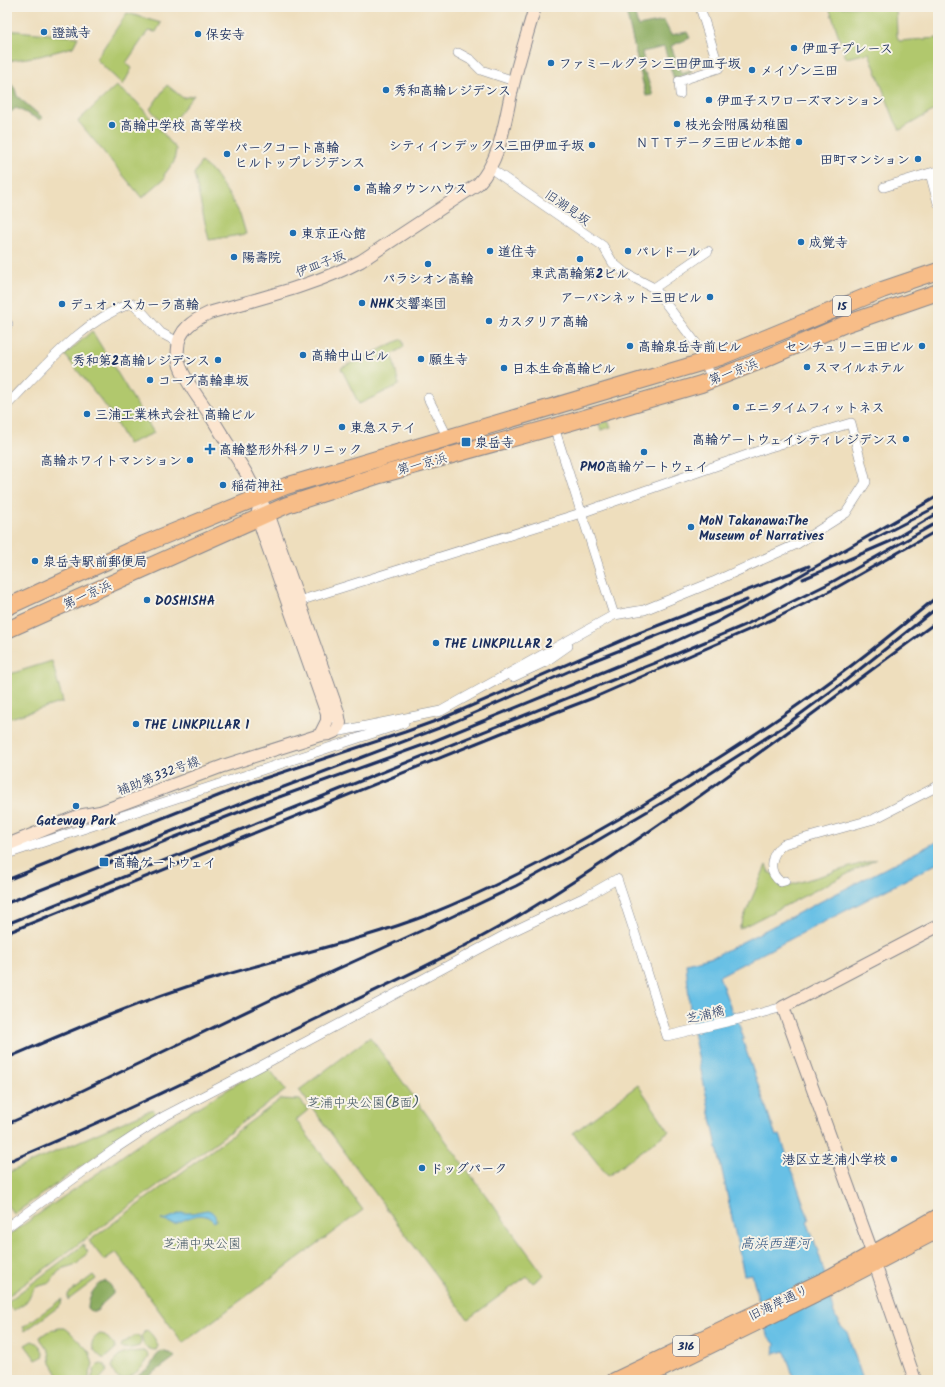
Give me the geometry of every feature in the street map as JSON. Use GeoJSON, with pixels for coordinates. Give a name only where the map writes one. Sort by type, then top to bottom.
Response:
{"type":"FeatureCollection","features":[{"type":"Feature","properties":{"kind":"highway","name":"第一京浜"},"geometry":{"type":"LineString","coordinates":[[7,607],[144,544],[286,486],[720,357],[882,290],[938,271]]}},
{"type":"Feature","properties":{"kind":"highway","name":"第一京浜"},"geometry":{"type":"LineString","coordinates":[[7,630],[287,505],[380,475],[554,427],[712,380],[843,325],[938,292]]}},
{"type":"Feature","properties":{"kind":"highway"},"geometry":{"type":"LineString","coordinates":[[748,346],[742,350],[740,355],[743,360],[747,363],[760,361]]}},
{"type":"Feature","properties":{"kind":"highway"},"geometry":{"type":"LineString","coordinates":[[664,373],[674,382],[674,388],[670,393]]}},
{"type":"Feature","properties":{"kind":"main road","name":"旧海岸通り"},"geometry":{"type":"LineString","coordinates":[[614,1380],[760,1316],[829,1283],[873,1258],[938,1216]]}},
{"type":"Feature","properties":{"kind":"main road","name":"旧海岸通り"},"geometry":{"type":"LineString","coordinates":[[873,1258],[938,1231]]}},
{"type":"Feature","properties":{"kind":"main road","name":"旧海岸通り"},"geometry":{"type":"LineString","coordinates":[[641,1380],[760,1316]]}},
{"type":"Feature","properties":{"kind":"street","name":"伊皿子坂"},"geometry":{"type":"LineString","coordinates":[[178,342],[189,324],[199,317],[317,281],[361,261],[478,184],[490,168],[500,140],[514,81],[535,7]]}},
{"type":"Feature","properties":{"kind":"street"},"geometry":{"type":"LineString","coordinates":[[680,94],[679,81],[719,68],[700,7]]}},
{"type":"Feature","properties":{"kind":"street"},"geometry":{"type":"LineString","coordinates":[[458,53],[471,60],[481,70],[514,81]]}},
{"type":"Feature","properties":{"kind":"street","name":"旧潮見坂"},"geometry":{"type":"LineString","coordinates":[[490,168],[603,246],[613,263],[625,273],[654,288]]}},
{"type":"Feature","properties":{"kind":"street"},"geometry":{"type":"LineString","coordinates":[[884,186],[934,172],[938,203]]}},
{"type":"Feature","properties":{"kind":"street"},"geometry":{"type":"LineString","coordinates":[[708,251],[654,288],[694,340],[706,361],[712,380]]}},
{"type":"Feature","properties":{"kind":"street"},"geometry":{"type":"LineString","coordinates":[[7,404],[60,351],[88,328],[118,308],[131,303],[144,314],[161,333],[178,342],[178,358],[183,372],[242,467],[257,497]]}},
{"type":"Feature","properties":{"kind":"street"},"geometry":{"type":"LineString","coordinates":[[428,398],[448,438]]}},
{"type":"Feature","properties":{"kind":"street"},"geometry":{"type":"LineString","coordinates":[[7,854],[441,711],[545,662],[614,615],[644,610],[797,544],[846,513],[866,482],[851,423],[767,448],[581,513],[299,601],[263,515]]}},
{"type":"Feature","properties":{"kind":"street"},"geometry":{"type":"LineString","coordinates":[[554,427],[614,615]]}},
{"type":"Feature","properties":{"kind":"street","name":"補助第332号線"},"geometry":{"type":"LineString","coordinates":[[7,845],[78,816],[100,812],[223,766],[336,731],[340,723],[338,712],[257,497]]}},
{"type":"Feature","properties":{"kind":"street"},"geometry":{"type":"LineString","coordinates":[[263,515],[342,731],[441,711]]}},
{"type":"Feature","properties":{"kind":"street"},"geometry":{"type":"LineString","coordinates":[[785,881],[782,882],[776,878],[771,864],[780,847],[784,844],[874,819],[938,786]]}},
{"type":"Feature","properties":{"kind":"street","name":"芝浦橋"},"geometry":{"type":"LineString","coordinates":[[7,1227],[116,1148],[163,1117],[507,934],[587,896],[617,879],[667,1036],[740,1019],[783,1007]]}},
{"type":"Feature","properties":{"kind":"street"},"geometry":{"type":"LineString","coordinates":[[915,1380],[783,1007],[938,926]]}},
{"type":"Feature","properties":{"kind":"green space"},"geometry":{"type":"Polygon","coordinates":[[[625,7],[643,7],[641,13],[635,15],[638,26],[664,21],[671,35],[687,32],[690,38],[671,46],[681,73],[691,70],[692,72],[674,79],[664,47],[642,52],[644,61],[640,65],[643,72],[646,74],[653,95],[646,96],[625,7]]]}},
{"type":"Feature","properties":{"kind":"green space"},"geometry":{"type":"Polygon","coordinates":[[[829,7],[896,7],[897,36],[899,41],[938,38],[938,108],[900,130],[895,121],[869,53],[846,58],[829,7]]]}},
{"type":"Feature","properties":{"kind":"green space"},"geometry":{"type":"Polygon","coordinates":[[[127,13],[161,23],[156,32],[148,31],[126,63],[132,68],[123,85],[96,59],[127,13]]]}},
{"type":"Feature","properties":{"kind":"green space"},"geometry":{"type":"Polygon","coordinates":[[[7,30],[78,37],[73,47],[40,56],[7,61],[7,30]]]}},
{"type":"Feature","properties":{"kind":"green space"},"geometry":{"type":"Polygon","coordinates":[[[7,78],[15,89],[17,96],[43,118],[40,120],[16,108],[7,115],[7,78]]]}},
{"type":"Feature","properties":{"kind":"green space"},"geometry":{"type":"Polygon","coordinates":[[[167,85],[183,98],[194,95],[168,128],[150,109],[167,85]]]}},
{"type":"Feature","properties":{"kind":"green space"},"geometry":{"type":"Polygon","coordinates":[[[116,86],[136,101],[176,149],[174,162],[164,175],[165,178],[142,198],[78,121],[116,86]]]}},
{"type":"Feature","properties":{"kind":"green space"},"geometry":{"type":"Polygon","coordinates":[[[201,162],[214,173],[231,198],[240,214],[246,234],[209,240],[194,174],[201,162]]]}},
{"type":"Feature","properties":{"kind":"green space"},"geometry":{"type":"Polygon","coordinates":[[[92,331],[154,433],[128,444],[108,409],[65,355],[92,331]]]}},
{"type":"Feature","properties":{"kind":"green space"},"geometry":{"type":"Polygon","coordinates":[[[402,339],[404,347],[392,354],[399,385],[359,404],[341,368],[402,339]]]}},
{"type":"Feature","properties":{"kind":"green space"},"geometry":{"type":"Polygon","coordinates":[[[608,421],[611,427],[601,430],[599,424],[608,421]]]}},
{"type":"Feature","properties":{"kind":"green space"},"geometry":{"type":"Polygon","coordinates":[[[52,661],[63,702],[7,719],[7,675],[52,661]]]}},
{"type":"Feature","properties":{"kind":"green space"},"geometry":{"type":"Polygon","coordinates":[[[877,859],[739,929],[766,865],[769,872],[786,883],[787,886],[877,859]]]}},
{"type":"Feature","properties":{"kind":"green space","name":"芝浦中央公園(B面)"},"geometry":{"type":"Polygon","coordinates":[[[370,1037],[544,1275],[533,1283],[527,1276],[468,1319],[299,1090],[370,1037]]]}},
{"type":"Feature","properties":{"kind":"green space"},"geometry":{"type":"Polygon","coordinates":[[[267,1066],[286,1090],[7,1297],[7,1236],[161,1129],[267,1066]]]}},
{"type":"Feature","properties":{"kind":"green space"},"geometry":{"type":"Polygon","coordinates":[[[638,1085],[669,1131],[608,1176],[573,1133],[638,1085]]]}},
{"type":"Feature","properties":{"kind":"green space","name":"芝浦中央公園"},"geometry":{"type":"Polygon","coordinates":[[[281,1099],[300,1100],[308,1110],[296,1120],[363,1210],[183,1343],[116,1252],[104,1260],[89,1241],[281,1099]]]}},
{"type":"Feature","properties":{"kind":"green space"},"geometry":{"type":"Polygon","coordinates":[[[153,1109],[156,1114],[14,1214],[7,1205],[7,1173],[153,1109]]]}},
{"type":"Feature","properties":{"kind":"green space"},"geometry":{"type":"Polygon","coordinates":[[[83,1245],[88,1252],[77,1264],[64,1268],[58,1272],[50,1283],[36,1287],[26,1302],[14,1310],[11,1309],[7,1302],[83,1245]]]}},
{"type":"Feature","properties":{"kind":"green space"},"geometry":{"type":"Polygon","coordinates":[[[93,1275],[96,1279],[68,1300],[68,1294],[93,1275]]]}},
{"type":"Feature","properties":{"kind":"green space"},"geometry":{"type":"Polygon","coordinates":[[[106,1281],[113,1290],[113,1294],[97,1311],[91,1311],[88,1308],[92,1292],[98,1285],[106,1281]]]}},
{"type":"Feature","properties":{"kind":"green space"},"geometry":{"type":"Polygon","coordinates":[[[62,1299],[61,1305],[25,1331],[23,1327],[62,1299]]]}},
{"type":"Feature","properties":{"kind":"green space"},"geometry":{"type":"Polygon","coordinates":[[[59,1328],[65,1328],[89,1351],[93,1364],[88,1380],[61,1380],[51,1363],[49,1351],[40,1337],[47,1332],[59,1328]]]}},
{"type":"Feature","properties":{"kind":"green space"},"geometry":{"type":"Polygon","coordinates":[[[147,1330],[155,1339],[158,1346],[156,1350],[147,1348],[143,1342],[141,1336],[147,1330]]]}},
{"type":"Feature","properties":{"kind":"green space"},"geometry":{"type":"Polygon","coordinates":[[[100,1334],[105,1335],[115,1346],[115,1349],[105,1358],[102,1358],[92,1346],[93,1340],[100,1334]]]}},
{"type":"Feature","properties":{"kind":"green space"},"geometry":{"type":"Polygon","coordinates":[[[134,1336],[138,1336],[140,1339],[141,1343],[139,1346],[127,1349],[121,1347],[122,1344],[134,1336]]]}},
{"type":"Feature","properties":{"kind":"green space"},"geometry":{"type":"Polygon","coordinates":[[[32,1341],[37,1343],[43,1351],[44,1356],[36,1360],[25,1345],[32,1341]]]}},
{"type":"Feature","properties":{"kind":"green space"},"geometry":{"type":"Polygon","coordinates":[[[143,1351],[149,1356],[148,1359],[133,1375],[120,1379],[114,1374],[112,1367],[117,1358],[124,1354],[143,1351]]]}},
{"type":"Feature","properties":{"kind":"green space"},"geometry":{"type":"Polygon","coordinates":[[[162,1351],[172,1354],[175,1357],[144,1380],[131,1380],[149,1368],[158,1353],[162,1351]]]}},
{"type":"Feature","properties":{"kind":"green space"},"geometry":{"type":"Polygon","coordinates":[[[101,1364],[105,1365],[107,1371],[99,1380],[91,1380],[95,1368],[101,1364]]]}},
{"type":"Feature","properties":{"kind":"water","name":"高浜西運河"},"geometry":{"type":"Polygon","coordinates":[[[938,841],[938,863],[719,976],[732,1012],[735,1012],[744,1039],[742,1039],[776,1136],[780,1135],[809,1220],[807,1221],[826,1279],[834,1313],[837,1320],[847,1332],[863,1380],[794,1380],[785,1351],[774,1354],[775,1344],[767,1335],[752,1274],[744,1275],[691,1023],[686,963],[717,955],[938,841]]]}},
{"type":"Feature","properties":{"kind":"water"},"geometry":{"type":"Polygon","coordinates":[[[207,1210],[214,1214],[216,1221],[214,1222],[205,1216],[200,1215],[190,1217],[174,1224],[161,1220],[181,1213],[192,1213],[207,1210]]]}},
{"type":"Feature","properties":{"kind":"railway"},"geometry":{"type":"LineString","coordinates":[[7,903],[257,805],[429,743],[659,649],[715,623],[770,593],[938,496]]}},
{"type":"Feature","properties":{"kind":"railway"},"geometry":{"type":"LineString","coordinates":[[870,541],[938,506]]}},
{"type":"Feature","properties":{"kind":"railway"},"geometry":{"type":"LineString","coordinates":[[803,579],[891,541],[938,513]]}},
{"type":"Feature","properties":{"kind":"railway"},"geometry":{"type":"LineString","coordinates":[[7,924],[655,663],[745,625],[832,582],[938,522]]}},
{"type":"Feature","properties":{"kind":"railway"},"geometry":{"type":"LineString","coordinates":[[7,933],[504,732],[593,698],[778,617],[832,590],[938,530]]}},
{"type":"Feature","properties":{"kind":"railway"},"geometry":{"type":"LineString","coordinates":[[7,880],[253,782],[441,719],[639,633],[809,566]]}},
{"type":"Feature","properties":{"kind":"railway"},"geometry":{"type":"LineString","coordinates":[[7,1058],[106,1016],[182,988],[403,924],[485,890],[590,836],[641,806],[747,739],[842,673],[938,596]]}},
{"type":"Feature","properties":{"kind":"railway"},"geometry":{"type":"LineString","coordinates":[[105,858],[260,796],[447,725],[590,662],[747,600]]}},
{"type":"Feature","properties":{"kind":"railway"},"geometry":{"type":"LineString","coordinates":[[7,1124],[71,1096],[287,992],[449,918],[516,886],[569,857],[689,787],[783,727],[845,681],[938,607]]}},
{"type":"Feature","properties":{"kind":"railway"},"geometry":{"type":"LineString","coordinates":[[7,1162],[124,1110],[241,1055],[428,965],[509,922],[587,873],[689,804],[938,621]]}},
{"type":"Feature","properties":{"kind":"place","name":"證誠寺"},"geometry":{"type":"Point","coordinates":[44,32]}},
{"type":"Feature","properties":{"kind":"place","name":"保安寺"},"geometry":{"type":"Point","coordinates":[198,34]}},
{"type":"Feature","properties":{"kind":"place","name":"伊皿子プレース"},"geometry":{"type":"Point","coordinates":[794,48]}},
{"type":"Feature","properties":{"kind":"place","name":"ファミールグラン三田伊皿子坂"},"geometry":{"type":"Point","coordinates":[551,63]}},
{"type":"Feature","properties":{"kind":"place","name":"メイゾン三田"},"geometry":{"type":"Point","coordinates":[752,70]}},
{"type":"Feature","properties":{"kind":"place","name":"秀和高輪レジデンス"},"geometry":{"type":"Point","coordinates":[386,90]}},
{"type":"Feature","properties":{"kind":"place","name":"伊皿子スワローズマンション"},"geometry":{"type":"Point","coordinates":[709,100]}},
{"type":"Feature","properties":{"kind":"place","name":"枝光会附属幼稚園"},"geometry":{"type":"Point","coordinates":[677,124]}},
{"type":"Feature","properties":{"kind":"place","name":"高輪中学校 高等学校"},"geometry":{"type":"Point","coordinates":[112,125]}},
{"type":"Feature","properties":{"kind":"place","name":"ＮＴＴデータ三田ビル本館"},"geometry":{"type":"Point","coordinates":[799,142]}},
{"type":"Feature","properties":{"kind":"place","name":"シティインデックス三田伊皿子坂"},"geometry":{"type":"Point","coordinates":[592,145]}},
{"type":"Feature","properties":{"kind":"place","name":"パークコート高輪 ヒルトップレジデンス"},"geometry":{"type":"Point","coordinates":[227,154]}},
{"type":"Feature","properties":{"kind":"place","name":"田町マンション"},"geometry":{"type":"Point","coordinates":[918,159]}},
{"type":"Feature","properties":{"kind":"place","name":"高輪タウンハウス"},"geometry":{"type":"Point","coordinates":[357,188]}},
{"type":"Feature","properties":{"kind":"place","name":"東京正心館"},"geometry":{"type":"Point","coordinates":[293,233]}},
{"type":"Feature","properties":{"kind":"place","name":"成覚寺"},"geometry":{"type":"Point","coordinates":[801,242]}},
{"type":"Feature","properties":{"kind":"place","name":"道住寺"},"geometry":{"type":"Point","coordinates":[490,251]}},
{"type":"Feature","properties":{"kind":"place","name":"パレドール"},"geometry":{"type":"Point","coordinates":[628,251]}},
{"type":"Feature","properties":{"kind":"place","name":"陽壽院"},"geometry":{"type":"Point","coordinates":[234,257]}},
{"type":"Feature","properties":{"kind":"place","name":"東武高輪第2ビル"},"geometry":{"type":"Point","coordinates":[580,259]}},
{"type":"Feature","properties":{"kind":"place","name":"パラシオン高輪"},"geometry":{"type":"Point","coordinates":[428,264]}},
{"type":"Feature","properties":{"kind":"place","name":"アーバンネット三田ビル"},"geometry":{"type":"Point","coordinates":[710,297]}},
{"type":"Feature","properties":{"kind":"place","name":"NHK交響楽団"},"geometry":{"type":"Point","coordinates":[362,303]}},
{"type":"Feature","properties":{"kind":"place","name":"デュオ・スカーラ高輪"},"geometry":{"type":"Point","coordinates":[62,304]}},
{"type":"Feature","properties":{"kind":"place","name":"カスタリア高輪"},"geometry":{"type":"Point","coordinates":[489,321]}},
{"type":"Feature","properties":{"kind":"place","name":"高輪泉岳寺前ビル"},"geometry":{"type":"Point","coordinates":[630,346]}},
{"type":"Feature","properties":{"kind":"place","name":"センチュリー三田ビル"},"geometry":{"type":"Point","coordinates":[922,346]}},
{"type":"Feature","properties":{"kind":"place","name":"高輪中山ビル"},"geometry":{"type":"Point","coordinates":[303,355]}},
{"type":"Feature","properties":{"kind":"place","name":"願生寺"},"geometry":{"type":"Point","coordinates":[421,359]}},
{"type":"Feature","properties":{"kind":"place","name":"秀和第2高輪レジデンス"},"geometry":{"type":"Point","coordinates":[218,360]}},
{"type":"Feature","properties":{"kind":"place","name":"スマイルホテル"},"geometry":{"type":"Point","coordinates":[807,367]}},
{"type":"Feature","properties":{"kind":"place","name":"日本生命高輪ビル"},"geometry":{"type":"Point","coordinates":[504,368]}},
{"type":"Feature","properties":{"kind":"place","name":"コープ高輪車坂"},"geometry":{"type":"Point","coordinates":[150,380]}},
{"type":"Feature","properties":{"kind":"place","name":"エニタイムフィットネス"},"geometry":{"type":"Point","coordinates":[736,407]}},
{"type":"Feature","properties":{"kind":"place","name":"三浦工業株式会社 高輪ビル"},"geometry":{"type":"Point","coordinates":[87,414]}},
{"type":"Feature","properties":{"kind":"place","name":"東急ステイ"},"geometry":{"type":"Point","coordinates":[342,427]}},
{"type":"Feature","properties":{"kind":"place","name":"高輪ゲートウェイシティレジデンス"},"geometry":{"type":"Point","coordinates":[906,439]}},
{"type":"Feature","properties":{"kind":"place","name":"泉岳寺"},"geometry":{"type":"Point","coordinates":[466,442]}},
{"type":"Feature","properties":{"kind":"place","name":"高輪整形外科クリニック"},"geometry":{"type":"Point","coordinates":[210,449]}},
{"type":"Feature","properties":{"kind":"place","name":"PMO高輪ゲートウェイ"},"geometry":{"type":"Point","coordinates":[644,452]}},
{"type":"Feature","properties":{"kind":"place","name":"高輪ホワイトマンション"},"geometry":{"type":"Point","coordinates":[190,460]}},
{"type":"Feature","properties":{"kind":"place","name":"稲荷神社"},"geometry":{"type":"Point","coordinates":[223,485]}},
{"type":"Feature","properties":{"kind":"place","name":"MoN Takanawa:The Museum of Narratives"},"geometry":{"type":"Point","coordinates":[691,527]}},
{"type":"Feature","properties":{"kind":"place","name":"泉岳寺駅前郵便局"},"geometry":{"type":"Point","coordinates":[35,561]}},
{"type":"Feature","properties":{"kind":"place","name":"DOSHISHA"},"geometry":{"type":"Point","coordinates":[147,600]}},
{"type":"Feature","properties":{"kind":"place","name":"THE LINKPILLAR 2"},"geometry":{"type":"Point","coordinates":[436,643]}},
{"type":"Feature","properties":{"kind":"place","name":"THE LINKPILLAR 1"},"geometry":{"type":"Point","coordinates":[136,724]}},
{"type":"Feature","properties":{"kind":"place","name":"Gateway Park"},"geometry":{"type":"Point","coordinates":[76,806]}},
{"type":"Feature","properties":{"kind":"place","name":"高輪ゲートウェイ"},"geometry":{"type":"Point","coordinates":[104,862]}},
{"type":"Feature","properties":{"kind":"place","name":"港区立芝浦小学校"},"geometry":{"type":"Point","coordinates":[894,1159]}},
{"type":"Feature","properties":{"kind":"place","name":"ドッグパーク"},"geometry":{"type":"Point","coordinates":[422,1168]}}]}
